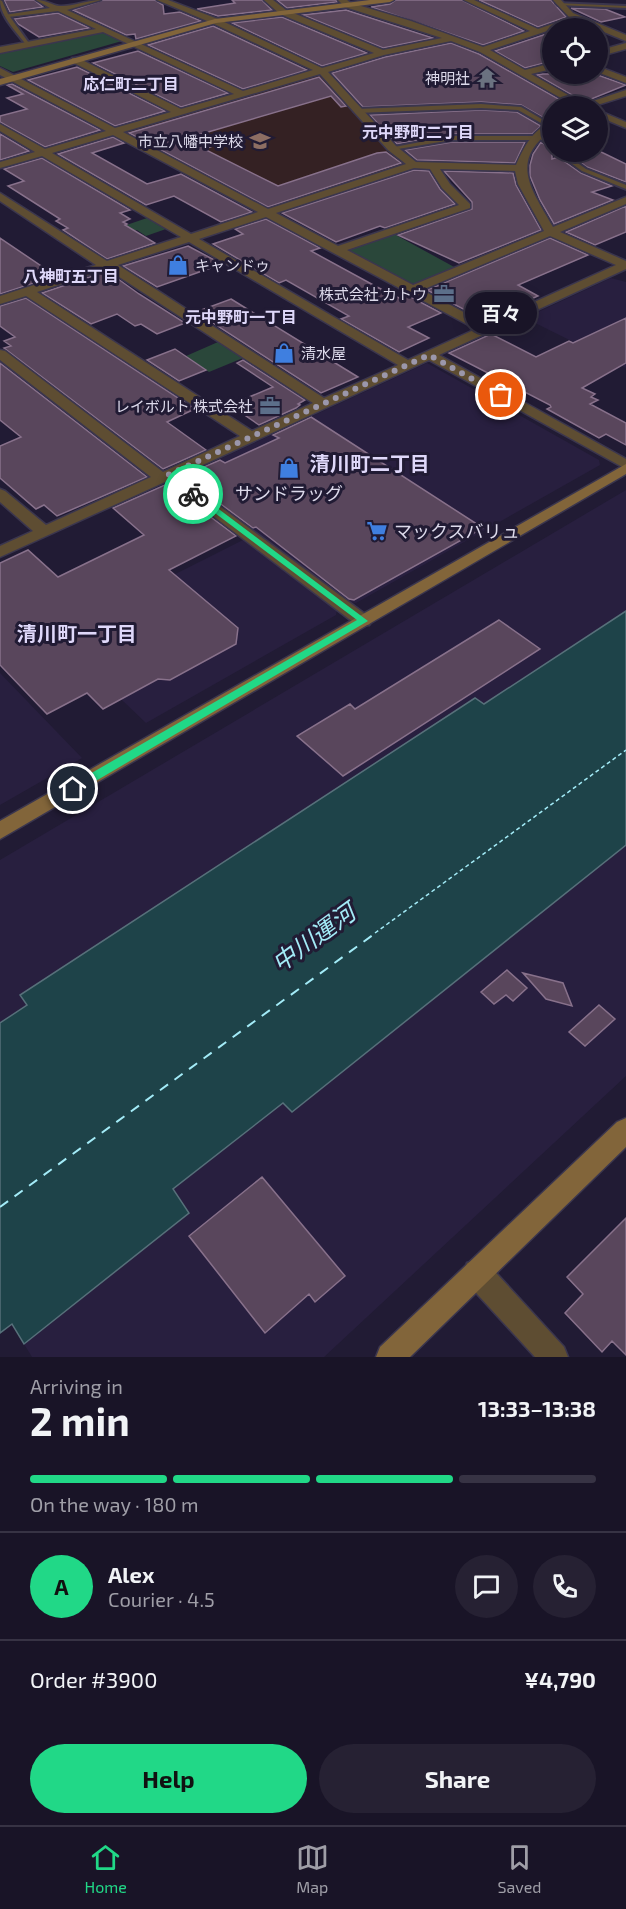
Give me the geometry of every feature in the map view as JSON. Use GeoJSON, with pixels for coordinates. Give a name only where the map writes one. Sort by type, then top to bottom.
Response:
{"type":"FeatureCollection","features":[{"type":"Feature","properties":{"kind":"street"},"geometry":{"type":"LineString","coordinates":[[40,0],[242,94]]}},
{"type":"Feature","properties":{"kind":"street"},"geometry":{"type":"LineString","coordinates":[[8,15],[59,9],[97,0]]}},
{"type":"Feature","properties":{"kind":"street"},"geometry":{"type":"LineString","coordinates":[[161,0],[215,21],[322,71],[392,148],[413,165]]}},
{"type":"Feature","properties":{"kind":"street"},"geometry":{"type":"LineString","coordinates":[[268,0],[283,12],[382,53]]}},
{"type":"Feature","properties":{"kind":"street"},"geometry":{"type":"LineString","coordinates":[[0,82],[215,21],[345,2],[390,0]]}},
{"type":"Feature","properties":{"kind":"street"},"geometry":{"type":"LineString","coordinates":[[468,0],[536,30]]}},
{"type":"Feature","properties":{"kind":"street"},"geometry":{"type":"LineString","coordinates":[[345,2],[483,50],[563,96]]}},
{"type":"Feature","properties":{"kind":"street"},"geometry":{"type":"LineString","coordinates":[[558,2],[570,15],[578,18]]}},
{"type":"Feature","properties":{"kind":"street"},"geometry":{"type":"LineString","coordinates":[[483,50],[542,28]]}},
{"type":"Feature","properties":{"kind":"street"},"geometry":{"type":"LineString","coordinates":[[0,50],[103,30]]}},
{"type":"Feature","properties":{"kind":"street"},"geometry":{"type":"LineString","coordinates":[[608,30],[626,38]]}},
{"type":"Feature","properties":{"kind":"street"},"geometry":{"type":"LineString","coordinates":[[0,165],[382,53],[451,39]]}},
{"type":"Feature","properties":{"kind":"street"},"geometry":{"type":"LineString","coordinates":[[608,51],[626,46]]}},
{"type":"Feature","properties":{"kind":"street"},"geometry":{"type":"LineString","coordinates":[[75,60],[179,112]]}},
{"type":"Feature","properties":{"kind":"street"},"geometry":{"type":"LineString","coordinates":[[524,74],[542,69]]}},
{"type":"Feature","properties":{"kind":"street"},"geometry":{"type":"LineString","coordinates":[[0,71],[486,329]]}},
{"type":"Feature","properties":{"kind":"street"},"geometry":{"type":"LineString","coordinates":[[608,73],[626,80]]}},
{"type":"Feature","properties":{"kind":"street"},"geometry":{"type":"LineString","coordinates":[[608,99],[626,93]]}},
{"type":"Feature","properties":{"kind":"street"},"geometry":{"type":"LineString","coordinates":[[608,118],[626,125]]}},
{"type":"Feature","properties":{"kind":"street"},"geometry":{"type":"LineString","coordinates":[[0,127],[408,365]]}},
{"type":"Feature","properties":{"kind":"street"},"geometry":{"type":"LineString","coordinates":[[542,132],[528,148],[520,168],[524,184],[550,232],[626,265]]}},
{"type":"Feature","properties":{"kind":"street"},"geometry":{"type":"LineString","coordinates":[[0,300],[413,165],[520,168]]}},
{"type":"Feature","properties":{"kind":"street"},"geometry":{"type":"LineString","coordinates":[[337,250],[465,206],[446,186],[434,167]]}},
{"type":"Feature","properties":{"kind":"street"},"geometry":{"type":"LineString","coordinates":[[0,196],[323,404]]}},
{"type":"Feature","properties":{"kind":"street"},"geometry":{"type":"LineString","coordinates":[[412,290],[626,200]]}},
{"type":"Feature","properties":{"kind":"street"},"geometry":{"type":"LineString","coordinates":[[0,552],[626,265]]}},
{"type":"Feature","properties":{"kind":"street"},"geometry":{"type":"LineString","coordinates":[[612,272],[626,278]]}},
{"type":"Feature","properties":{"kind":"street"},"geometry":{"type":"LineString","coordinates":[[27,291],[251,437]]}},
{"type":"Feature","properties":{"kind":"street"},"geometry":{"type":"LineString","coordinates":[[0,354],[363,621]]}},
{"type":"Feature","properties":{"kind":"street"},"geometry":{"type":"LineString","coordinates":[[429,355],[626,467]]}},
{"type":"Feature","properties":{"kind":"street"},"geometry":{"type":"LineString","coordinates":[[0,831],[626,467]]}},
{"type":"Feature","properties":{"kind":"street"},"geometry":{"type":"LineString","coordinates":[[0,494],[44,532]]}},
{"type":"Feature","properties":{"kind":"street"},"geometry":{"type":"LineString","coordinates":[[390,1357],[626,1130]]}},
{"type":"Feature","properties":{"kind":"street"},"geometry":{"type":"LineString","coordinates":[[477,1273],[554,1357]]}},
{"type":"Feature","properties":{"kind":"lane"},"geometry":{"type":"LineString","coordinates":[[0,2],[29,45]]}},
{"type":"Feature","properties":{"kind":"lane"},"geometry":{"type":"LineString","coordinates":[[558,2],[626,7]]}},
{"type":"Feature","properties":{"kind":"lane"},"geometry":{"type":"LineString","coordinates":[[357,111],[481,106],[519,108],[542,121]]}},
{"type":"Feature","properties":{"kind":"lane"},"geometry":{"type":"LineString","coordinates":[[392,148],[452,138],[537,136],[542,139]]}},
{"type":"Feature","properties":{"kind":"lane"},"geometry":{"type":"LineString","coordinates":[[573,162],[584,170],[626,187]]}},
{"type":"Feature","properties":{"kind":"shaded area"},"geometry":{"type":"Polygon","coordinates":[[[103,33],[122,41],[13,72],[0,66],[0,52],[103,33]]]}},
{"type":"Feature","properties":{"kind":"shaded area","name":"市立八幡中学校"},"geometry":{"type":"Polygon","coordinates":[[[321,75],[386,149],[403,161],[403,164],[266,207],[125,132],[321,75]]]}},
{"type":"Feature","properties":{"kind":"shaded area"},"geometry":{"type":"Polygon","coordinates":[[[147,218],[166,229],[146,236],[137,230],[115,237],[106,232],[147,218]]]}},
{"type":"Feature","properties":{"kind":"shaded area"},"geometry":{"type":"Polygon","coordinates":[[[394,234],[456,268],[418,284],[411,283],[351,252],[350,249],[394,234]]]}},
{"type":"Feature","properties":{"kind":"shaded area"},"geometry":{"type":"Polygon","coordinates":[[[611,278],[626,282],[626,368],[525,318],[611,278]]]}},
{"type":"Feature","properties":{"kind":"shaded area"},"geometry":{"type":"Polygon","coordinates":[[[218,342],[243,358],[209,372],[186,356],[218,342]]]}},
{"type":"Feature","properties":{"kind":"shaded area"},"geometry":{"type":"Polygon","coordinates":[[[427,363],[599,460],[600,465],[356,603],[349,602],[183,478],[183,476],[427,363]]]}},
{"type":"Feature","properties":{"kind":"shaded area"},"geometry":{"type":"Polygon","coordinates":[[[626,490],[626,611],[484,704],[20,996],[27,1005],[0,1023],[0,860],[626,490]]]}},
{"type":"Feature","properties":{"kind":"shaded area"},"geometry":{"type":"Polygon","coordinates":[[[245,539],[337,608],[336,615],[146,723],[54,635],[245,539]]]}},
{"type":"Feature","properties":{"kind":"shaded area"},"geometry":{"type":"Polygon","coordinates":[[[0,673],[82,758],[0,805],[0,673]]]}},
{"type":"Feature","properties":{"kind":"shaded area"},"geometry":{"type":"Polygon","coordinates":[[[626,845],[626,1076],[324,1357],[32,1357],[24,1344],[189,1213],[172,1190],[283,1103],[292,1112],[626,845]]]}},
{"type":"Feature","properties":{"kind":"water","name":"中川運河"},"geometry":{"type":"Polygon","coordinates":[[[626,611],[626,845],[292,1112],[283,1103],[173,1189],[189,1213],[24,1344],[12,1324],[0,1333],[0,1023],[27,1005],[20,995],[475,698],[484,704],[626,611]]]}},
{"type":"Feature","properties":{"kind":"building"},"geometry":{"type":"Polygon","coordinates":[[[4,0],[34,0],[43,7],[10,12],[4,0]]]}},
{"type":"Feature","properties":{"kind":"building"},"geometry":{"type":"Polygon","coordinates":[[[103,0],[155,0],[163,5],[164,14],[180,12],[201,21],[136,39],[135,34],[126,35],[73,10],[103,0]]]}},
{"type":"Feature","properties":{"kind":"building"},"geometry":{"type":"Polygon","coordinates":[[[232,0],[262,0],[272,10],[218,16],[197,9],[235,3],[232,0]]]}},
{"type":"Feature","properties":{"kind":"building"},"geometry":{"type":"Polygon","coordinates":[[[277,0],[336,0],[337,2],[287,8],[277,0]]]}},
{"type":"Feature","properties":{"kind":"building"},"geometry":{"type":"Polygon","coordinates":[[[396,0],[462,0],[524,31],[483,45],[371,7],[390,4],[396,0]]]}},
{"type":"Feature","properties":{"kind":"building"},"geometry":{"type":"Polygon","coordinates":[[[479,0],[551,0],[566,17],[542,18],[542,26],[538,27],[479,0]]]}},
{"type":"Feature","properties":{"kind":"building"},"geometry":{"type":"Polygon","coordinates":[[[571,8],[605,9],[625,17],[608,21],[608,18],[592,18],[571,8]]]}},
{"type":"Feature","properties":{"kind":"building"},"geometry":{"type":"Polygon","coordinates":[[[346,10],[433,38],[383,48],[303,15],[346,10]]]}},
{"type":"Feature","properties":{"kind":"building"},"geometry":{"type":"Polygon","coordinates":[[[58,13],[89,28],[39,37],[14,19],[58,13]]]}},
{"type":"Feature","properties":{"kind":"building"},"geometry":{"type":"Polygon","coordinates":[[[282,17],[367,53],[322,66],[232,23],[282,17]]]}},
{"type":"Feature","properties":{"kind":"building"},"geometry":{"type":"Polygon","coordinates":[[[213,26],[307,70],[243,89],[148,45],[213,26]]]}},
{"type":"Feature","properties":{"kind":"building"},"geometry":{"type":"Polygon","coordinates":[[[542,35],[542,64],[525,68],[495,51],[542,35]]]}},
{"type":"Feature","properties":{"kind":"building"},"geometry":{"type":"Polygon","coordinates":[[[451,43],[479,54],[553,96],[542,96],[542,117],[521,105],[481,102],[363,107],[332,73],[385,57],[451,43]]]}},
{"type":"Feature","properties":{"kind":"building"},"geometry":{"type":"Polygon","coordinates":[[[138,51],[228,93],[181,107],[93,63],[138,51]]]}},
{"type":"Feature","properties":{"kind":"building"},"geometry":{"type":"Polygon","coordinates":[[[77,67],[165,111],[115,126],[28,80],[77,67]]]}},
{"type":"Feature","properties":{"kind":"building"},"geometry":{"type":"Polygon","coordinates":[[[319,77],[346,106],[341,107],[331,96],[191,137],[210,147],[204,149],[278,186],[377,153],[386,152],[401,163],[268,207],[129,133],[319,77]]]}},
{"type":"Feature","properties":{"kind":"building"},"geometry":{"type":"Polygon","coordinates":[[[608,79],[626,85],[599,96],[574,96],[553,84],[608,84],[608,79]]]}},
{"type":"Feature","properties":{"kind":"building"},"geometry":{"type":"Polygon","coordinates":[[[12,84],[100,130],[45,147],[0,122],[0,116],[27,109],[7,98],[23,94],[7,85],[12,84]]]}},
{"type":"Feature","properties":{"kind":"building"},"geometry":{"type":"Polygon","coordinates":[[[481,110],[517,112],[541,126],[532,134],[452,134],[397,144],[370,115],[481,110]]]}},
{"type":"Feature","properties":{"kind":"building"},"geometry":{"type":"Polygon","coordinates":[[[0,134],[29,151],[0,160],[0,134]]]}},
{"type":"Feature","properties":{"kind":"building"},"geometry":{"type":"Polygon","coordinates":[[[113,137],[124,143],[92,153],[147,184],[181,174],[252,212],[221,222],[174,196],[146,205],[58,154],[113,137]]]}},
{"type":"Feature","properties":{"kind":"building"},"geometry":{"type":"Polygon","coordinates":[[[452,142],[525,142],[515,163],[417,160],[405,150],[452,142]]]}},
{"type":"Feature","properties":{"kind":"building"},"geometry":{"type":"Polygon","coordinates":[[[541,142],[542,162],[565,162],[581,173],[612,186],[592,192],[613,200],[554,224],[530,176],[533,154],[541,142]]]}},
{"type":"Feature","properties":{"kind":"building"},"geometry":{"type":"Polygon","coordinates":[[[608,155],[626,164],[626,182],[587,167],[580,162],[608,162],[608,155]]]}},
{"type":"Feature","properties":{"kind":"building"},"geometry":{"type":"Polygon","coordinates":[[[42,158],[130,210],[120,213],[130,219],[123,222],[127,224],[125,225],[155,243],[107,259],[63,230],[68,228],[56,221],[60,219],[8,186],[24,181],[4,169],[42,158]]]}},
{"type":"Feature","properties":{"kind":"building"},"geometry":{"type":"Polygon","coordinates":[[[414,170],[429,171],[440,189],[455,204],[385,228],[380,226],[336,242],[282,213],[414,170]]]}},
{"type":"Feature","properties":{"kind":"building"},"geometry":{"type":"Polygon","coordinates":[[[444,171],[513,173],[516,185],[541,230],[459,263],[398,235],[472,209],[472,202],[444,171]]]}},
{"type":"Feature","properties":{"kind":"building"},"geometry":{"type":"Polygon","coordinates":[[[626,206],[626,232],[595,245],[566,232],[626,206]]]}},
{"type":"Feature","properties":{"kind":"building"},"geometry":{"type":"Polygon","coordinates":[[[266,219],[320,248],[311,251],[377,287],[401,299],[409,296],[441,313],[408,327],[429,338],[399,352],[341,319],[349,316],[286,280],[279,283],[213,244],[243,234],[235,229],[266,219]]]}},
{"type":"Feature","properties":{"kind":"building"},"geometry":{"type":"Polygon","coordinates":[[[0,238],[56,276],[0,294],[0,238]]]}},
{"type":"Feature","properties":{"kind":"building"},"geometry":{"type":"Polygon","coordinates":[[[550,238],[588,255],[518,285],[538,296],[484,320],[427,290],[550,238]]]}},
{"type":"Feature","properties":{"kind":"building"},"geometry":{"type":"Polygon","coordinates":[[[188,246],[222,264],[157,287],[123,266],[188,246]]]}},
{"type":"Feature","properties":{"kind":"building"},"geometry":{"type":"Polygon","coordinates":[[[107,271],[185,323],[157,334],[141,324],[135,326],[117,314],[91,324],[42,293],[107,271]]]}},
{"type":"Feature","properties":{"kind":"building"},"geometry":{"type":"Polygon","coordinates":[[[26,298],[195,409],[167,422],[206,450],[163,469],[4,348],[11,346],[4,341],[15,337],[0,326],[0,306],[26,298]]]}},
{"type":"Feature","properties":{"kind":"building"},"geometry":{"type":"Polygon","coordinates":[[[231,299],[358,377],[321,393],[196,312],[231,299]]]}},
{"type":"Feature","properties":{"kind":"building"},"geometry":{"type":"Polygon","coordinates":[[[626,318],[626,363],[582,388],[595,394],[591,397],[598,400],[590,404],[626,423],[626,445],[606,434],[599,438],[547,409],[551,407],[550,405],[449,353],[491,334],[536,357],[569,341],[573,343],[626,318]]]}},
{"type":"Feature","properties":{"kind":"building"},"geometry":{"type":"Polygon","coordinates":[[[175,349],[206,370],[179,381],[147,360],[175,349]]]}},
{"type":"Feature","properties":{"kind":"building"},"geometry":{"type":"Polygon","coordinates":[[[243,360],[305,400],[296,408],[259,425],[230,405],[273,387],[237,363],[243,360]]]}},
{"type":"Feature","properties":{"kind":"building"},"geometry":{"type":"Polygon","coordinates":[[[0,363],[147,477],[57,516],[44,505],[36,509],[0,478],[0,446],[21,437],[0,420],[0,363]]]}},
{"type":"Feature","properties":{"kind":"building"},"geometry":{"type":"Polygon","coordinates":[[[311,417],[483,528],[354,600],[349,599],[256,527],[253,528],[183,476],[220,460],[225,463],[279,438],[273,435],[311,417]]]}},
{"type":"Feature","properties":{"kind":"building"},"geometry":{"type":"Polygon","coordinates":[[[167,484],[236,536],[169,570],[238,628],[236,644],[170,680],[158,679],[103,709],[87,693],[47,714],[0,665],[0,563],[28,550],[58,577],[144,535],[113,508],[167,484]]]}},
{"type":"Feature","properties":{"kind":"building"},"geometry":{"type":"Polygon","coordinates":[[[499,620],[540,649],[343,776],[297,736],[350,704],[355,709],[499,620]]]}},
{"type":"Feature","properties":{"kind":"building"},"geometry":{"type":"Polygon","coordinates":[[[507,970],[527,988],[513,1001],[506,995],[494,1004],[481,992],[507,970]]]}},
{"type":"Feature","properties":{"kind":"building"},"geometry":{"type":"Polygon","coordinates":[[[523,973],[563,983],[572,1006],[546,999],[523,973]]]}},
{"type":"Feature","properties":{"kind":"building"},"geometry":{"type":"Polygon","coordinates":[[[599,1005],[615,1019],[585,1046],[569,1032],[599,1005]]]}},
{"type":"Feature","properties":{"kind":"building"},"geometry":{"type":"Polygon","coordinates":[[[262,1177],[345,1276],[315,1302],[309,1294],[265,1333],[189,1236],[262,1177]]]}},
{"type":"Feature","properties":{"kind":"building"},"geometry":{"type":"Polygon","coordinates":[[[626,1218],[626,1355],[612,1341],[602,1352],[565,1313],[583,1294],[567,1277],[626,1218]]]}},
{"type":"Feature","properties":{"kind":"ferry route"},"geometry":{"type":"LineString","coordinates":[[375,933],[626,750]]}},
{"type":"Feature","properties":{"kind":"ferry route"},"geometry":{"type":"LineString","coordinates":[[0,1207],[377,932]]}},
{"type":"Feature","properties":{"kind":"way so far"},"geometry":{"type":"LineString","coordinates":[[193,494],[168,475],[429,355],[501,395]]}},
{"type":"Feature","properties":{"kind":"place","name":"神明社"},"geometry":{"type":"Point","coordinates":[487,78]}},
{"type":"Feature","properties":{"kind":"place","name":"市立八幡中学校"},"geometry":{"type":"Point","coordinates":[260,141]}},
{"type":"Feature","properties":{"kind":"place","name":"キャンドゥ"},"geometry":{"type":"Point","coordinates":[178,265]}},
{"type":"Feature","properties":{"kind":"place","name":"株式会社 カトウ"},"geometry":{"type":"Point","coordinates":[444,294]}},
{"type":"Feature","properties":{"kind":"place","name":"清水屋"},"geometry":{"type":"Point","coordinates":[284,353]}},
{"type":"Feature","properties":{"kind":"place","name":"百々"},"geometry":{"type":"Point","coordinates":[501,395]}},
{"type":"Feature","properties":{"kind":"place","name":"レイボルト 株式会社"},"geometry":{"type":"Point","coordinates":[270,406]}},
{"type":"Feature","properties":{"kind":"place","name":"サンドラッグ"},"geometry":{"type":"Point","coordinates":[289,468]}},
{"type":"Feature","properties":{"kind":"place","name":"マックスバリュ"},"geometry":{"type":"Point","coordinates":[377,531]}},
{"type":"Feature","properties":{"kind":"district","name":"応仁町二丁目"},"geometry":{"type":"Point","coordinates":[131,83]}},
{"type":"Feature","properties":{"kind":"district","name":"元中野町二丁目"},"geometry":{"type":"Point","coordinates":[418,131]}},
{"type":"Feature","properties":{"kind":"district","name":"八神町五丁目"},"geometry":{"type":"Point","coordinates":[71,275]}},
{"type":"Feature","properties":{"kind":"district","name":"元中野町一丁目"},"geometry":{"type":"Point","coordinates":[241,316]}},
{"type":"Feature","properties":{"kind":"district","name":"清川町二丁目"},"geometry":{"type":"Point","coordinates":[370,463]}},
{"type":"Feature","properties":{"kind":"district","name":"清川町一丁目"},"geometry":{"type":"Point","coordinates":[77,633]}},
{"type":"Feature","properties":{"kind":"route"},"geometry":{"type":"LineString","coordinates":[[73,789],[363,621],[193,494]]}}]}
